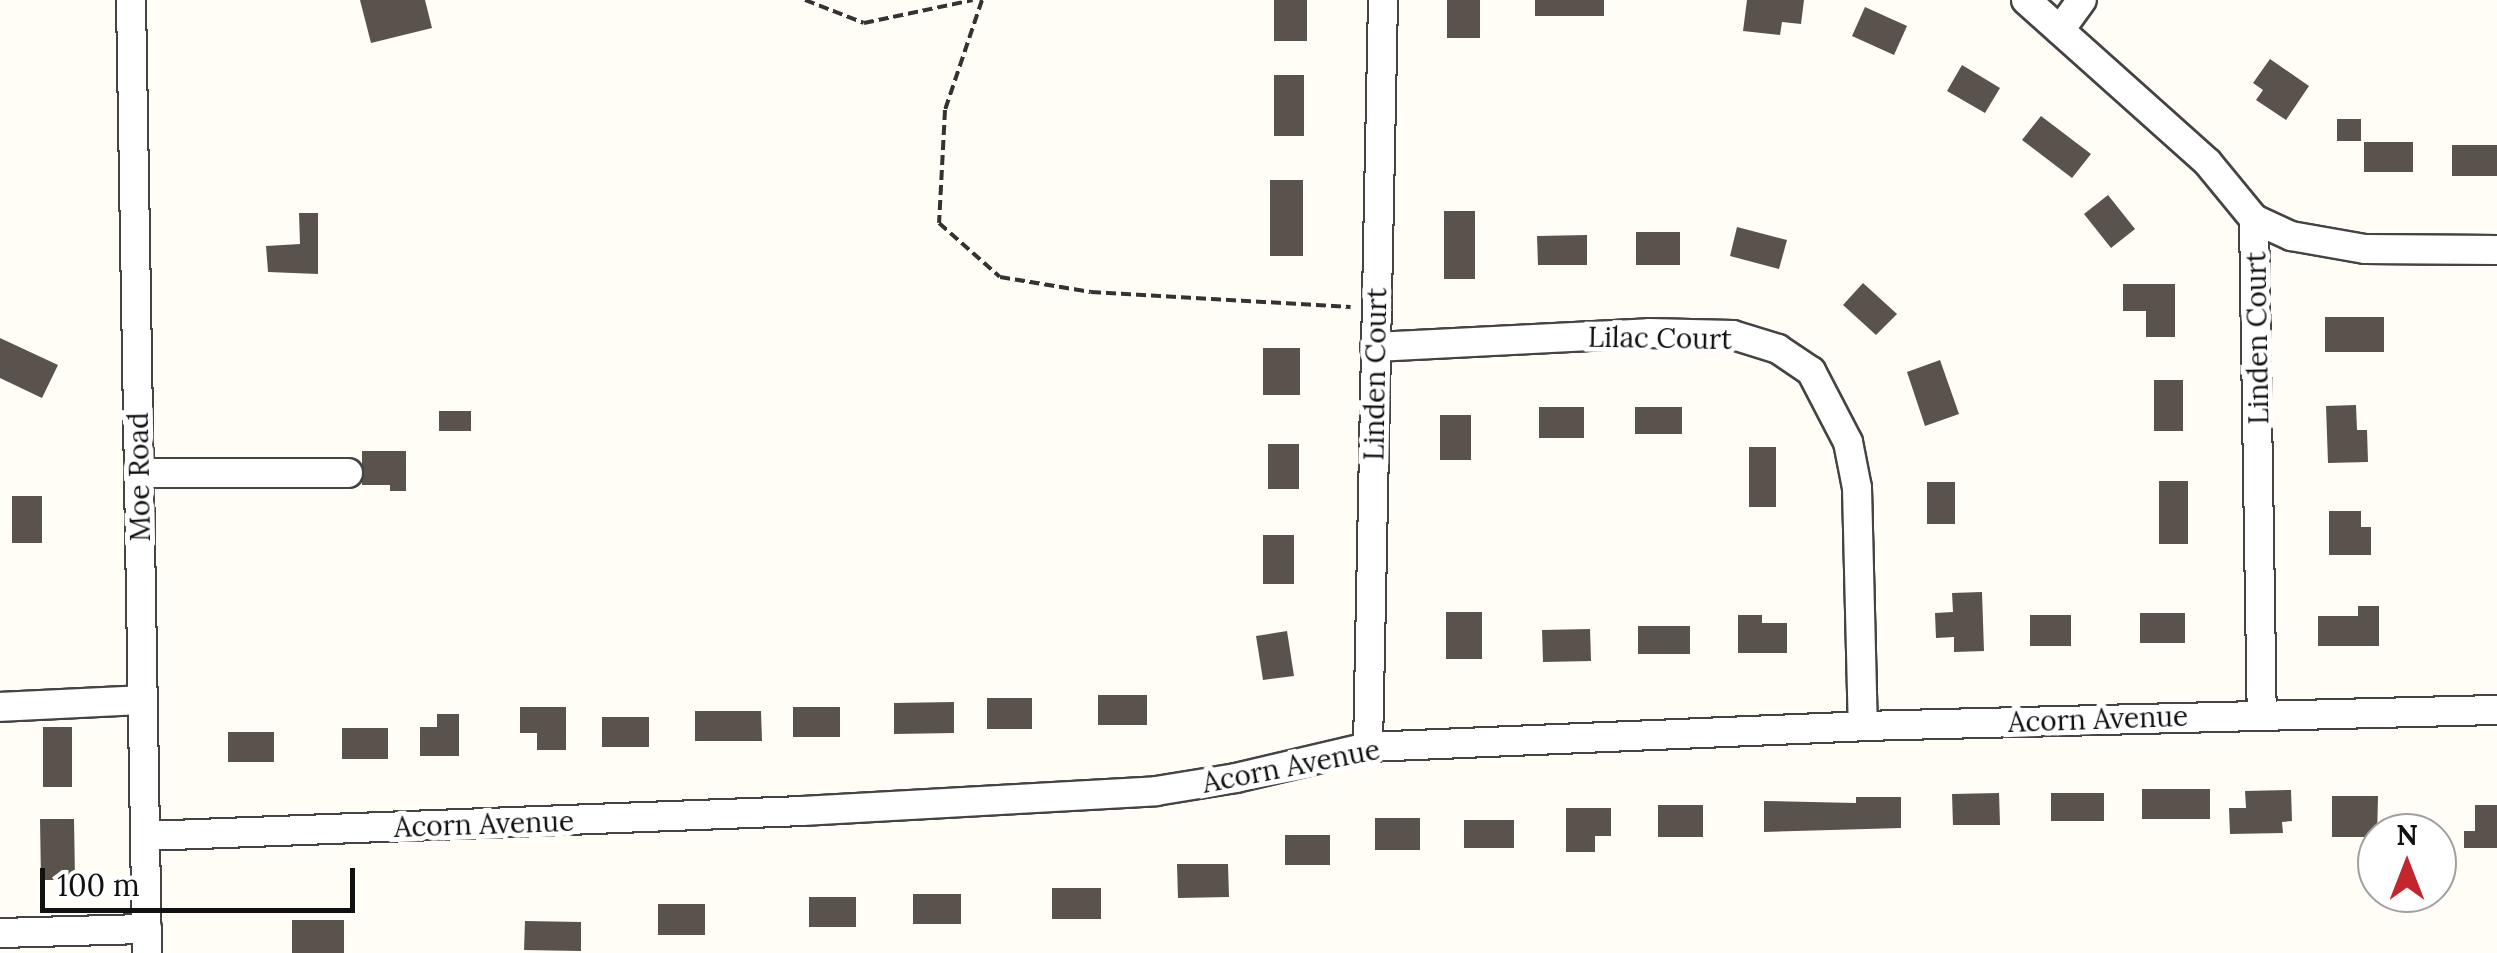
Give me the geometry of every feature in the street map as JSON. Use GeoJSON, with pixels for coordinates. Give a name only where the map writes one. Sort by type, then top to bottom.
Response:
{"type":"FeatureCollection","features":[{"type":"Feature","properties":{"kind":"street","name":"Moe Road"},"geometry":{"type":"LineString","coordinates":[[131,0],[147,941]]}},
{"type":"Feature","properties":{"kind":"street","name":"Linden Court"},"geometry":{"type":"LineString","coordinates":[[1368,747],[1382,0]]}},
{"type":"Feature","properties":{"kind":"street","name":"Linden Court"},"geometry":{"type":"LineString","coordinates":[[2026,0],[2208,163],[2254,219],[2262,714]]}},
{"type":"Feature","properties":{"kind":"street"},"geometry":{"type":"LineString","coordinates":[[2060,30],[2082,0]]}},
{"type":"Feature","properties":{"kind":"street"},"geometry":{"type":"LineString","coordinates":[[2254,219],[2291,236],[2365,249],[2497,250]]}},
{"type":"Feature","properties":{"kind":"street","name":"Lilac Court"},"geometry":{"type":"LineString","coordinates":[[1375,347],[1649,333],[1733,335],[1778,349],[1812,371],[1848,442],[1857,488],[1863,726]]}},
{"type":"Feature","properties":{"kind":"street"},"geometry":{"type":"LineString","coordinates":[[139,473],[348,473]]}},
{"type":"Feature","properties":{"kind":"street"},"geometry":{"type":"LineString","coordinates":[[0,706],[142,700]]}},
{"type":"Feature","properties":{"kind":"street","name":"Acorn Avenue"},"geometry":{"type":"LineString","coordinates":[[146,836],[802,811],[1156,791],[1236,778],[1368,747],[1863,726],[2497,710]]}},
{"type":"Feature","properties":{"kind":"street"},"geometry":{"type":"LineString","coordinates":[[0,933],[147,941]]}},
{"type":"Feature","properties":{"kind":"path"},"geometry":{"type":"LineString","coordinates":[[805,0],[864,22],[974,0]]}},
{"type":"Feature","properties":{"kind":"path"},"geometry":{"type":"LineString","coordinates":[[982,0],[945,110],[939,223],[1000,278],[1109,293],[1376,308]]}},
{"type":"Feature","properties":{"kind":"building"},"geometry":{"type":"Polygon","coordinates":[[[360,0],[425,0],[432,28],[371,43],[360,0]]]}},
{"type":"Feature","properties":{"kind":"building"},"geometry":{"type":"Polygon","coordinates":[[[1274,0],[1307,0],[1307,41],[1274,41],[1274,0]]]}},
{"type":"Feature","properties":{"kind":"building"},"geometry":{"type":"Polygon","coordinates":[[[1447,0],[1480,0],[1480,38],[1447,38],[1447,0]]]}},
{"type":"Feature","properties":{"kind":"building"},"geometry":{"type":"Polygon","coordinates":[[[1535,0],[1604,0],[1604,16],[1535,16],[1535,0]]]}},
{"type":"Feature","properties":{"kind":"building"},"geometry":{"type":"Polygon","coordinates":[[[1747,0],[1804,0],[1801,24],[1782,22],[1780,35],[1743,31],[1747,0]]]}},
{"type":"Feature","properties":{"kind":"building"},"geometry":{"type":"Polygon","coordinates":[[[1865,7],[1907,26],[1894,55],[1852,36],[1865,7]]]}},
{"type":"Feature","properties":{"kind":"building"},"geometry":{"type":"Polygon","coordinates":[[[2270,59],[2309,86],[2286,120],[2256,100],[2263,90],[2253,83],[2270,59]]]}},
{"type":"Feature","properties":{"kind":"building"},"geometry":{"type":"Polygon","coordinates":[[[1962,65],[2000,88],[1985,113],[1947,91],[1962,65]]]}},
{"type":"Feature","properties":{"kind":"building"},"geometry":{"type":"Polygon","coordinates":[[[1274,75],[1304,75],[1304,136],[1274,136],[1274,75]]]}},
{"type":"Feature","properties":{"kind":"building"},"geometry":{"type":"Polygon","coordinates":[[[2041,116],[2091,154],[2072,178],[2022,140],[2041,116]]]}},
{"type":"Feature","properties":{"kind":"building"},"geometry":{"type":"Polygon","coordinates":[[[2337,119],[2361,119],[2361,141],[2337,141],[2337,119]]]}},
{"type":"Feature","properties":{"kind":"building"},"geometry":{"type":"Polygon","coordinates":[[[2364,142],[2413,142],[2413,172],[2364,172],[2364,142]]]}},
{"type":"Feature","properties":{"kind":"building"},"geometry":{"type":"Polygon","coordinates":[[[2452,145],[2497,145],[2497,176],[2452,176],[2452,145]]]}},
{"type":"Feature","properties":{"kind":"building"},"geometry":{"type":"Polygon","coordinates":[[[1270,180],[1303,180],[1303,256],[1270,256],[1270,180]]]}},
{"type":"Feature","properties":{"kind":"building"},"geometry":{"type":"Polygon","coordinates":[[[2108,195],[2135,229],[2111,248],[2084,214],[2108,195]]]}},
{"type":"Feature","properties":{"kind":"building"},"geometry":{"type":"Polygon","coordinates":[[[1444,211],[1475,211],[1475,279],[1444,279],[1444,211]]]}},
{"type":"Feature","properties":{"kind":"building"},"geometry":{"type":"Polygon","coordinates":[[[299,213],[318,213],[318,274],[268,272],[266,246],[300,244],[299,213]]]}},
{"type":"Feature","properties":{"kind":"building"},"geometry":{"type":"Polygon","coordinates":[[[1737,227],[1787,240],[1779,269],[1730,256],[1737,227]]]}},
{"type":"Feature","properties":{"kind":"building"},"geometry":{"type":"Polygon","coordinates":[[[1636,232],[1680,232],[1680,265],[1636,265],[1636,232]]]}},
{"type":"Feature","properties":{"kind":"building"},"geometry":{"type":"Polygon","coordinates":[[[1587,235],[1587,265],[1538,265],[1537,236],[1587,235]]]}},
{"type":"Feature","properties":{"kind":"building"},"geometry":{"type":"Polygon","coordinates":[[[1863,283],[1897,314],[1876,335],[1843,305],[1863,283]]]}},
{"type":"Feature","properties":{"kind":"building"},"geometry":{"type":"Polygon","coordinates":[[[2123,284],[2175,284],[2175,337],[2146,337],[2146,311],[2123,311],[2123,284]]]}},
{"type":"Feature","properties":{"kind":"building"},"geometry":{"type":"Polygon","coordinates":[[[2325,317],[2384,317],[2384,352],[2325,352],[2325,317]]]}},
{"type":"Feature","properties":{"kind":"building"},"geometry":{"type":"Polygon","coordinates":[[[0,338],[58,365],[42,398],[0,378],[0,338]]]}},
{"type":"Feature","properties":{"kind":"building"},"geometry":{"type":"Polygon","coordinates":[[[1263,348],[1300,348],[1300,395],[1263,395],[1263,348]]]}},
{"type":"Feature","properties":{"kind":"building"},"geometry":{"type":"Polygon","coordinates":[[[1940,360],[1959,414],[1925,426],[1907,372],[1940,360]]]}},
{"type":"Feature","properties":{"kind":"building"},"geometry":{"type":"Polygon","coordinates":[[[2154,380],[2183,380],[2183,431],[2154,431],[2154,380]]]}},
{"type":"Feature","properties":{"kind":"building"},"geometry":{"type":"Polygon","coordinates":[[[2356,405],[2357,430],[2367,430],[2368,462],[2328,463],[2326,406],[2356,405]]]}},
{"type":"Feature","properties":{"kind":"building"},"geometry":{"type":"Polygon","coordinates":[[[1539,407],[1584,407],[1584,438],[1539,438],[1539,407]]]}},
{"type":"Feature","properties":{"kind":"building"},"geometry":{"type":"Polygon","coordinates":[[[1635,407],[1682,407],[1682,434],[1635,434],[1635,407]]]}},
{"type":"Feature","properties":{"kind":"building"},"geometry":{"type":"Polygon","coordinates":[[[439,411],[471,411],[471,431],[439,431],[439,411]]]}},
{"type":"Feature","properties":{"kind":"building"},"geometry":{"type":"Polygon","coordinates":[[[1440,415],[1471,415],[1471,460],[1440,460],[1440,415]]]}},
{"type":"Feature","properties":{"kind":"building"},"geometry":{"type":"Polygon","coordinates":[[[1268,444],[1299,444],[1299,489],[1268,489],[1268,444]]]}},
{"type":"Feature","properties":{"kind":"building"},"geometry":{"type":"Polygon","coordinates":[[[1749,447],[1776,447],[1776,507],[1749,507],[1749,447]]]}},
{"type":"Feature","properties":{"kind":"building"},"geometry":{"type":"Polygon","coordinates":[[[362,451],[406,451],[406,491],[390,491],[390,485],[362,485],[362,451]]]}},
{"type":"Feature","properties":{"kind":"building"},"geometry":{"type":"Polygon","coordinates":[[[2159,481],[2188,481],[2188,544],[2159,544],[2159,481]]]}},
{"type":"Feature","properties":{"kind":"building"},"geometry":{"type":"Polygon","coordinates":[[[1927,482],[1955,482],[1955,524],[1927,524],[1927,482]]]}},
{"type":"Feature","properties":{"kind":"building"},"geometry":{"type":"Polygon","coordinates":[[[12,496],[42,496],[42,543],[12,543],[12,496]]]}},
{"type":"Feature","properties":{"kind":"building"},"geometry":{"type":"Polygon","coordinates":[[[2329,511],[2361,511],[2361,527],[2371,527],[2371,555],[2329,555],[2329,511]]]}},
{"type":"Feature","properties":{"kind":"building"},"geometry":{"type":"Polygon","coordinates":[[[1263,535],[1294,535],[1294,584],[1263,584],[1263,535]]]}},
{"type":"Feature","properties":{"kind":"building"},"geometry":{"type":"Polygon","coordinates":[[[1982,592],[1984,651],[1954,652],[1954,637],[1936,638],[1935,613],[1953,612],[1952,593],[1982,592]]]}},
{"type":"Feature","properties":{"kind":"building"},"geometry":{"type":"Polygon","coordinates":[[[2358,606],[2379,606],[2379,646],[2318,646],[2318,616],[2358,616],[2358,606]]]}},
{"type":"Feature","properties":{"kind":"building"},"geometry":{"type":"Polygon","coordinates":[[[1446,612],[1482,612],[1482,659],[1446,659],[1446,612]]]}},
{"type":"Feature","properties":{"kind":"building"},"geometry":{"type":"Polygon","coordinates":[[[2140,613],[2185,613],[2185,643],[2140,643],[2140,613]]]}},
{"type":"Feature","properties":{"kind":"building"},"geometry":{"type":"Polygon","coordinates":[[[1738,615],[1762,615],[1762,623],[1787,623],[1787,653],[1738,653],[1738,615]]]}},
{"type":"Feature","properties":{"kind":"building"},"geometry":{"type":"Polygon","coordinates":[[[2030,615],[2071,615],[2071,646],[2030,646],[2030,615]]]}},
{"type":"Feature","properties":{"kind":"building"},"geometry":{"type":"Polygon","coordinates":[[[1638,626],[1690,626],[1690,654],[1638,654],[1638,626]]]}},
{"type":"Feature","properties":{"kind":"building"},"geometry":{"type":"Polygon","coordinates":[[[1590,629],[1591,661],[1543,662],[1542,630],[1590,629]]]}},
{"type":"Feature","properties":{"kind":"building"},"geometry":{"type":"Polygon","coordinates":[[[1287,631],[1294,676],[1263,680],[1256,636],[1287,631]]]}},
{"type":"Feature","properties":{"kind":"building"},"geometry":{"type":"Polygon","coordinates":[[[1098,695],[1147,695],[1147,725],[1098,725],[1098,695]]]}},
{"type":"Feature","properties":{"kind":"building"},"geometry":{"type":"Polygon","coordinates":[[[987,698],[1032,698],[1032,729],[987,729],[987,698]]]}},
{"type":"Feature","properties":{"kind":"building"},"geometry":{"type":"Polygon","coordinates":[[[954,702],[954,733],[894,734],[894,703],[954,702]]]}},
{"type":"Feature","properties":{"kind":"building"},"geometry":{"type":"Polygon","coordinates":[[[520,707],[566,707],[566,750],[537,750],[537,733],[520,733],[520,707]]]}},
{"type":"Feature","properties":{"kind":"building"},"geometry":{"type":"Polygon","coordinates":[[[793,707],[840,707],[840,737],[793,737],[793,707]]]}},
{"type":"Feature","properties":{"kind":"building"},"geometry":{"type":"Polygon","coordinates":[[[695,711],[761,711],[762,741],[695,741],[695,711]]]}},
{"type":"Feature","properties":{"kind":"building"},"geometry":{"type":"Polygon","coordinates":[[[437,714],[459,714],[459,756],[420,756],[420,727],[437,727],[437,714]]]}},
{"type":"Feature","properties":{"kind":"building"},"geometry":{"type":"Polygon","coordinates":[[[602,717],[649,717],[649,747],[602,747],[602,717]]]}},
{"type":"Feature","properties":{"kind":"building"},"geometry":{"type":"Polygon","coordinates":[[[43,727],[72,727],[72,787],[43,787],[43,727]]]}},
{"type":"Feature","properties":{"kind":"building"},"geometry":{"type":"Polygon","coordinates":[[[342,728],[388,728],[388,759],[342,759],[342,728]]]}},
{"type":"Feature","properties":{"kind":"building"},"geometry":{"type":"Polygon","coordinates":[[[228,732],[274,732],[274,762],[228,762],[228,732]]]}},
{"type":"Feature","properties":{"kind":"building"},"geometry":{"type":"Polygon","coordinates":[[[2142,789],[2210,789],[2210,819],[2142,819],[2142,789]]]}},
{"type":"Feature","properties":{"kind":"building"},"geometry":{"type":"Polygon","coordinates":[[[2291,790],[2292,821],[2282,822],[2283,833],[2230,834],[2229,808],[2246,808],[2245,791],[2291,790]]]}},
{"type":"Feature","properties":{"kind":"building"},"geometry":{"type":"Polygon","coordinates":[[[1999,793],[2000,825],[1953,825],[1952,794],[1999,793]]]}},
{"type":"Feature","properties":{"kind":"building"},"geometry":{"type":"Polygon","coordinates":[[[2051,793],[2104,793],[2104,821],[2051,821],[2051,793]]]}},
{"type":"Feature","properties":{"kind":"building"},"geometry":{"type":"Polygon","coordinates":[[[2332,796],[2378,796],[2378,813],[2357,813],[2357,837],[2332,837],[2332,796]]]}},
{"type":"Feature","properties":{"kind":"building"},"geometry":{"type":"Polygon","coordinates":[[[1856,797],[1901,797],[1901,828],[1764,832],[1764,801],[1856,803],[1856,797]]]}},
{"type":"Feature","properties":{"kind":"building"},"geometry":{"type":"Polygon","coordinates":[[[1658,805],[1703,805],[1703,837],[1658,837],[1658,805]]]}},
{"type":"Feature","properties":{"kind":"building"},"geometry":{"type":"Polygon","coordinates":[[[2475,805],[2497,805],[2497,848],[2464,848],[2464,831],[2475,831],[2475,805]]]}},
{"type":"Feature","properties":{"kind":"building"},"geometry":{"type":"Polygon","coordinates":[[[1566,808],[1611,808],[1611,836],[1595,836],[1595,852],[1566,852],[1566,808]]]}},
{"type":"Feature","properties":{"kind":"building"},"geometry":{"type":"Polygon","coordinates":[[[1375,818],[1420,818],[1420,850],[1375,850],[1375,818]]]}},
{"type":"Feature","properties":{"kind":"building"},"geometry":{"type":"Polygon","coordinates":[[[40,819],[74,819],[75,880],[41,880],[40,819]]]}},
{"type":"Feature","properties":{"kind":"building"},"geometry":{"type":"Polygon","coordinates":[[[1464,820],[1514,820],[1514,848],[1464,848],[1464,820]]]}},
{"type":"Feature","properties":{"kind":"building"},"geometry":{"type":"Polygon","coordinates":[[[1285,835],[1330,835],[1330,865],[1285,865],[1285,835]]]}},
{"type":"Feature","properties":{"kind":"building"},"geometry":{"type":"Polygon","coordinates":[[[1177,864],[1228,864],[1229,897],[1178,898],[1177,864]]]}},
{"type":"Feature","properties":{"kind":"building"},"geometry":{"type":"Polygon","coordinates":[[[1052,888],[1101,888],[1101,919],[1052,919],[1052,888]]]}},
{"type":"Feature","properties":{"kind":"building"},"geometry":{"type":"Polygon","coordinates":[[[913,894],[961,894],[961,924],[913,924],[913,894]]]}},
{"type":"Feature","properties":{"kind":"building"},"geometry":{"type":"Polygon","coordinates":[[[809,897],[856,897],[856,927],[809,927],[809,897]]]}},
{"type":"Feature","properties":{"kind":"building"},"geometry":{"type":"Polygon","coordinates":[[[658,904],[705,904],[705,935],[658,935],[658,904]]]}},
{"type":"Feature","properties":{"kind":"building"},"geometry":{"type":"Polygon","coordinates":[[[292,920],[344,920],[344,953],[292,953],[292,920]]]}},
{"type":"Feature","properties":{"kind":"building"},"geometry":{"type":"Polygon","coordinates":[[[525,921],[581,922],[581,951],[524,950],[525,921]]]}}]}
